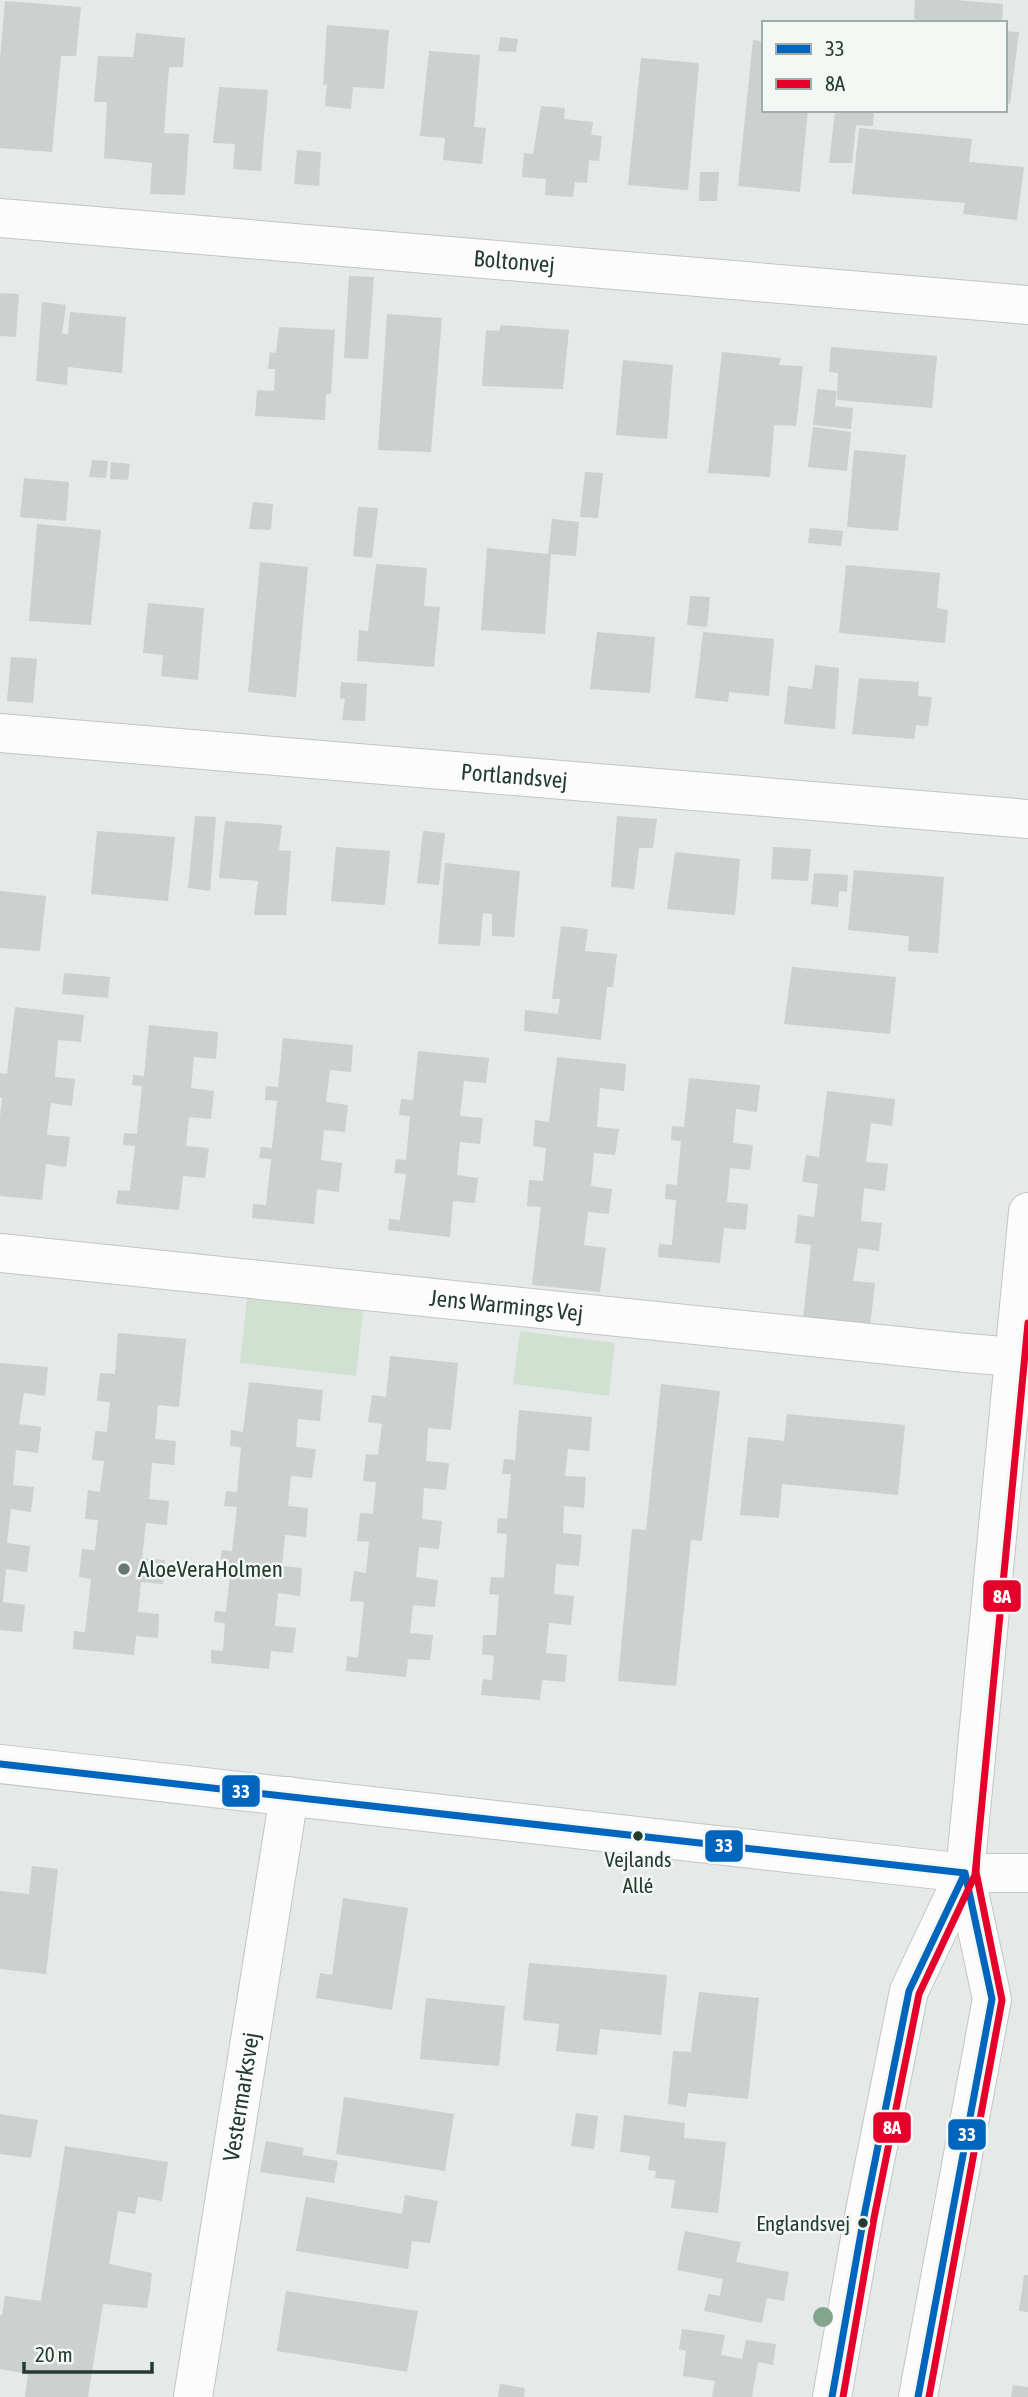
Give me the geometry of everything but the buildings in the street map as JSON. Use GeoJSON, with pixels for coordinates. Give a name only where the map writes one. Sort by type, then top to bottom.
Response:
{"type":"FeatureCollection","features":[{"type":"Feature","properties":{"kind":"street","name":"Boltonvej"},"geometry":{"type":"LineString","coordinates":[[0,218],[1028,304]]}},
{"type":"Feature","properties":{"kind":"street","name":"Portlandsvej"},"geometry":{"type":"LineString","coordinates":[[0,733],[1028,819]]}},
{"type":"Feature","properties":{"kind":"street"},"geometry":{"type":"LineString","coordinates":[[918,2397],[992,1998],[965,1873],[1021,1356],[1028,1212]]}},
{"type":"Feature","properties":{"kind":"street","name":"Jens Warmings Vej"},"geometry":{"type":"LineString","coordinates":[[0,1252],[1021,1356]]}},
{"type":"Feature","properties":{"kind":"street"},"geometry":{"type":"LineString","coordinates":[[0,1764],[965,1873],[1028,1873]]}},
{"type":"Feature","properties":{"kind":"street","name":"Vestermarksvej"},"geometry":{"type":"LineString","coordinates":[[193,2397],[289,1796]]}},
{"type":"Feature","properties":{"kind":"street"},"geometry":{"type":"LineString","coordinates":[[832,2397],[864,2216],[909,1991],[965,1873]]}},
{"type":"Feature","properties":{"kind":"green space"},"geometry":{"type":"Polygon","coordinates":[[[247,1298],[363,1311],[356,1376],[240,1363],[247,1298]]]}},
{"type":"Feature","properties":{"kind":"green space"},"geometry":{"type":"Polygon","coordinates":[[[520,1331],[615,1343],[609,1396],[513,1384],[520,1331]]]}},
{"type":"Feature","properties":{"kind":"transit line","name":"8A"},"geometry":{"type":"LineString","coordinates":[[843,2397],[874,2218],[919,1994],[975,1875],[1028,1323]]}},
{"type":"Feature","properties":{"kind":"transit line","name":"33"},"geometry":{"type":"LineString","coordinates":[[0,1764],[965,1873]]}},
{"type":"Feature","properties":{"kind":"transit line","name":"8A"},"geometry":{"type":"LineString","coordinates":[[929,2397],[1002,2000],[976,1872],[977,1855]]}},
{"type":"Feature","properties":{"kind":"transit line","name":"33"},"geometry":{"type":"LineString","coordinates":[[832,2397],[864,2216],[909,1991],[965,1873]]}},
{"type":"Feature","properties":{"kind":"transit line","name":"33"},"geometry":{"type":"LineString","coordinates":[[918,2397],[992,1999],[965,1873]]}},
{"type":"Feature","properties":{"kind":"place","name":"AloeVeraHolmen"},"geometry":{"type":"Point","coordinates":[124,1569]}},
{"type":"Feature","properties":{"kind":"place","name":"Vejlands Allé"},"geometry":{"type":"Point","coordinates":[638,1836]}},
{"type":"Feature","properties":{"kind":"place","name":"Englandsvej"},"geometry":{"type":"Point","coordinates":[863,2223]}}]}
